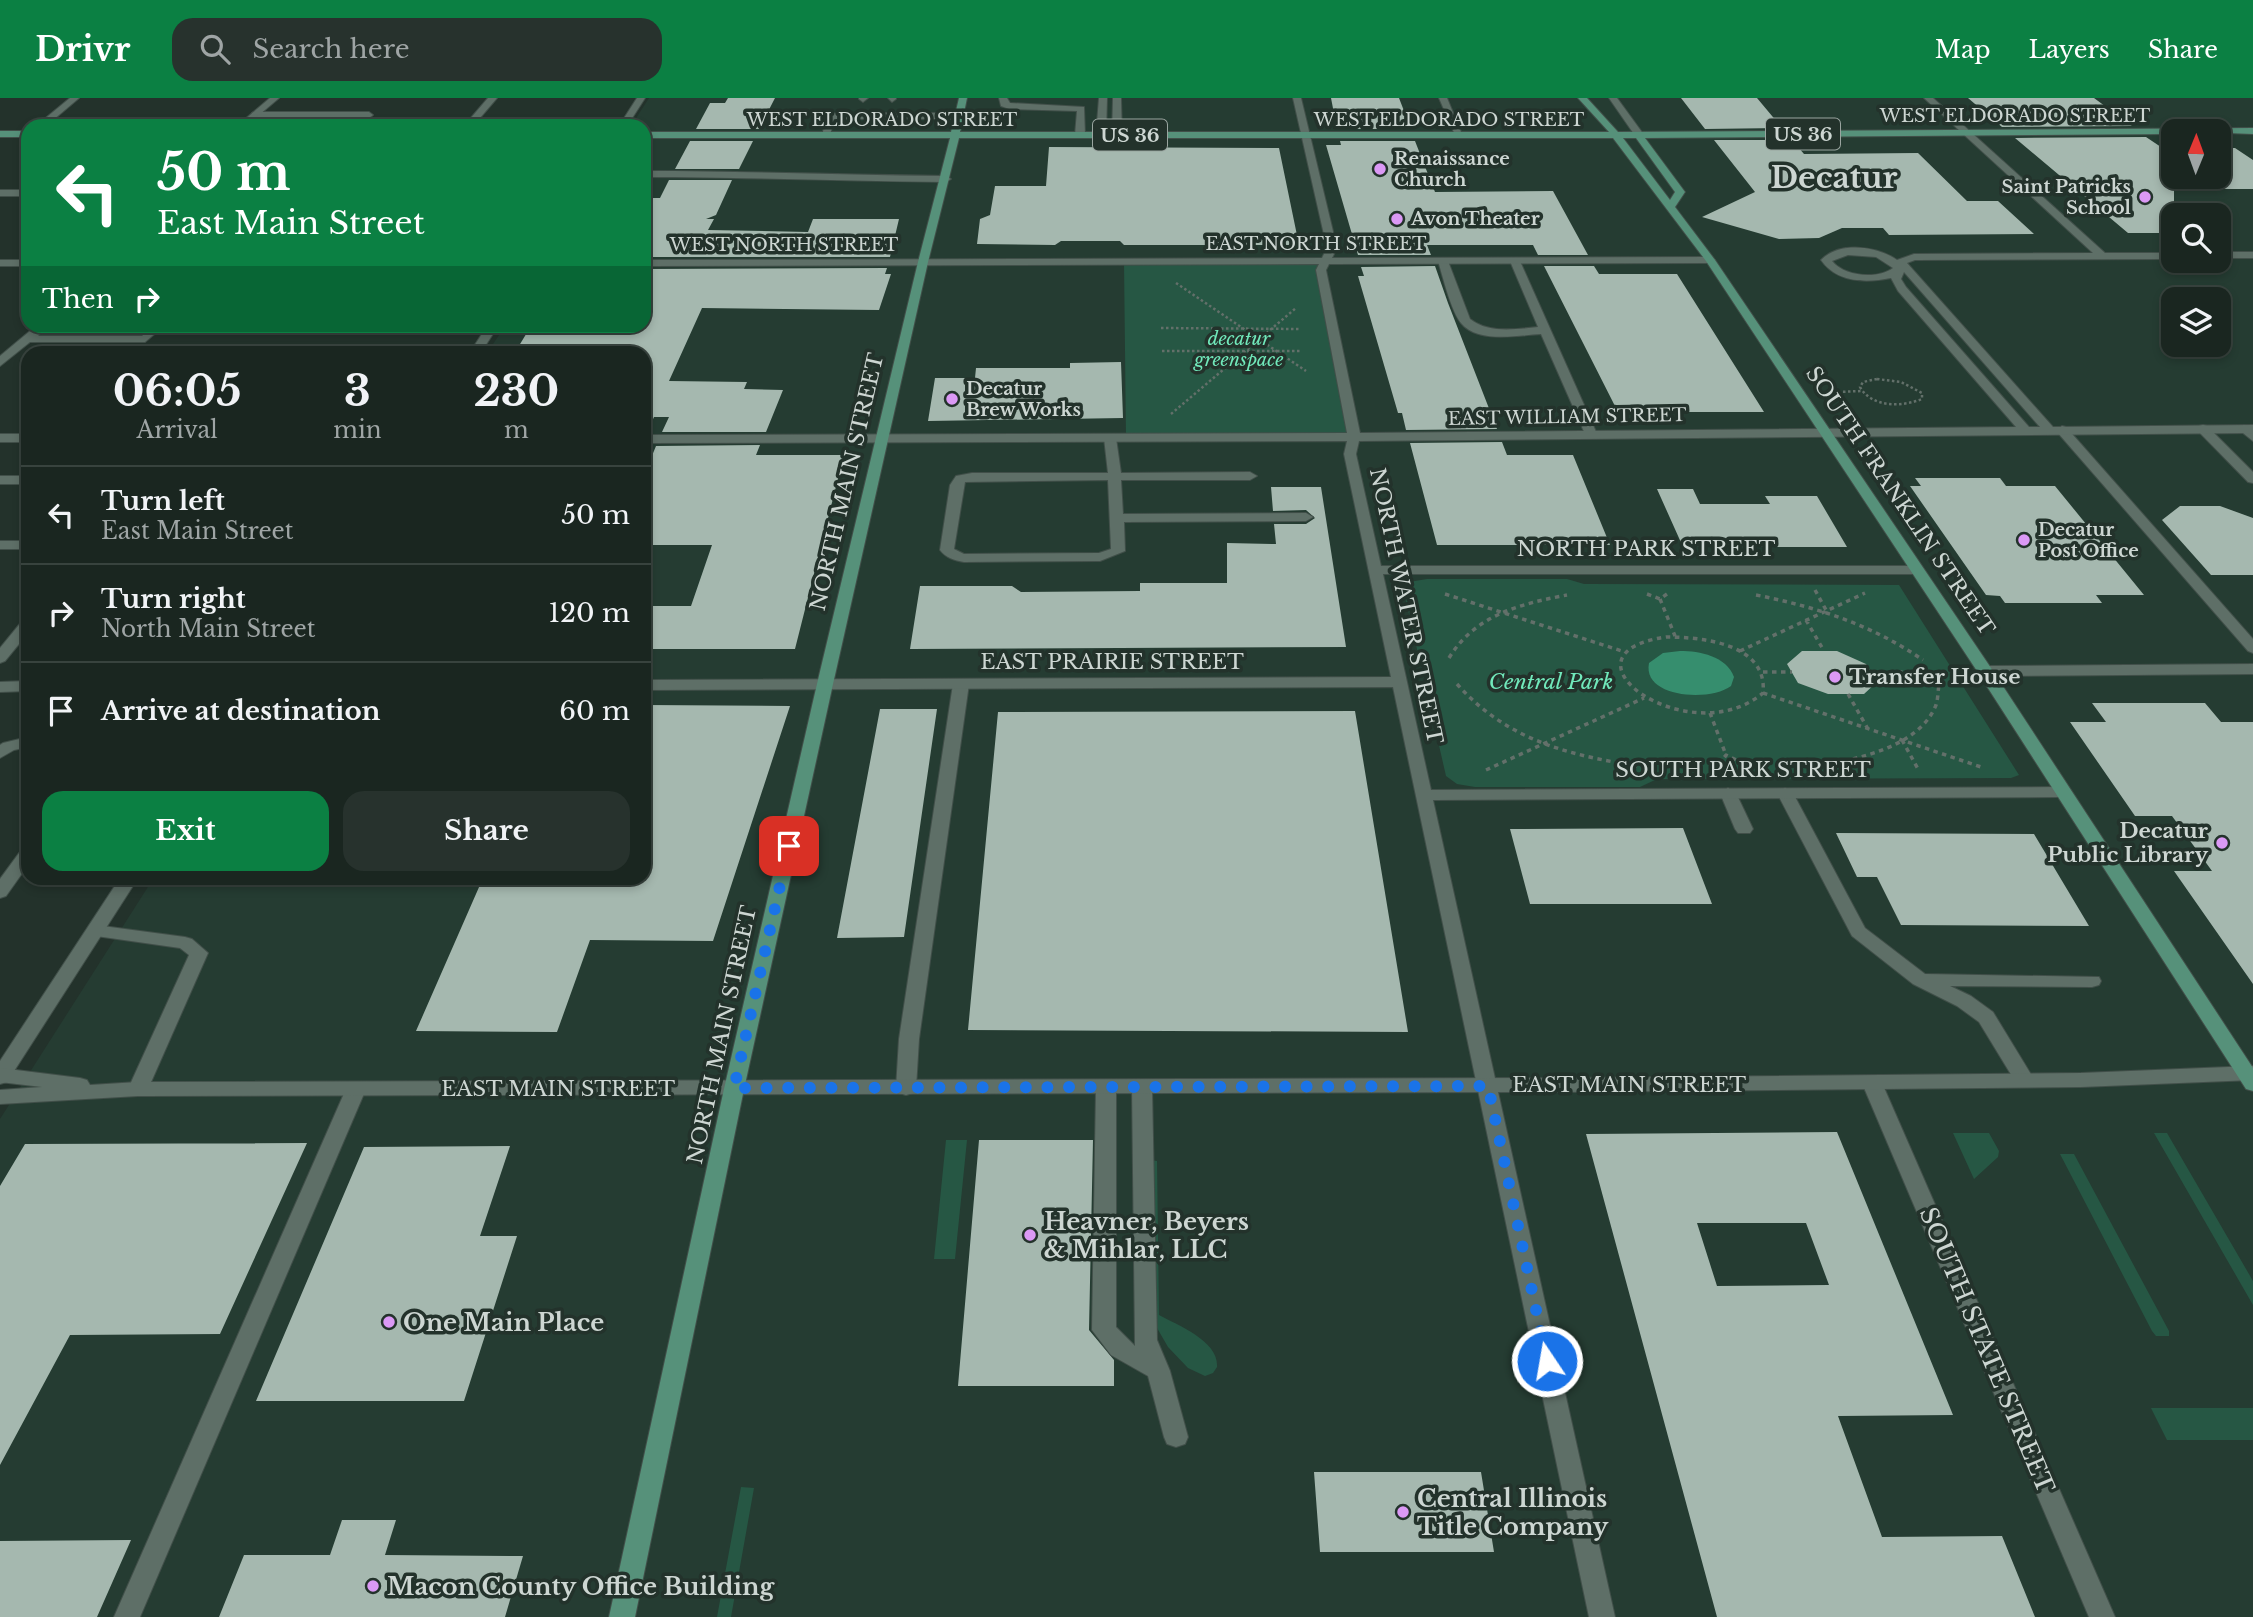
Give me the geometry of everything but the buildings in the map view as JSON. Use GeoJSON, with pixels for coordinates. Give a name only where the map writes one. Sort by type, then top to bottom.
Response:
{"type":"FeatureCollection","features":[{"type":"Feature","properties":{"kind":"main road","name":"NORTH MAIN STREET"},"geometry":{"type":"LineString","coordinates":[[622,1617],[734,1088],[923,262],[946,179],[962,98]]}},
{"type":"Feature","properties":{"kind":"main road","name":"SOUTH FRANKLIN STREET"},"geometry":{"type":"LineString","coordinates":[[1582,98],[1616,135],[1710,260],[2251,1076]]}},
{"type":"Feature","properties":{"kind":"main road","name":"WEST ELDORADO STREET"},"geometry":{"type":"LineString","coordinates":[[651,135],[1639,135],[2253,131]]}},
{"type":"Feature","properties":{"kind":"main road"},"geometry":{"type":"LineString","coordinates":[[0,134],[21,134]]}},
{"type":"Feature","properties":{"kind":"main road"},"geometry":{"type":"LineString","coordinates":[[1639,135],[1680,191],[1671,206]]}},
{"type":"Feature","properties":{"kind":"street"},"geometry":{"type":"LineString","coordinates":[[49,119],[75,98]]}},
{"type":"Feature","properties":{"kind":"street"},"geometry":{"type":"LineString","coordinates":[[250,119],[275,98]]}},
{"type":"Feature","properties":{"kind":"street"},"geometry":{"type":"LineString","coordinates":[[474,119],[493,98]]}},
{"type":"Feature","properties":{"kind":"street"},"geometry":{"type":"LineString","coordinates":[[628,119],[641,98]]}},
{"type":"Feature","properties":{"kind":"street"},"geometry":{"type":"LineString","coordinates":[[1003,98],[1003,104],[1009,106],[1081,108],[1080,135]]}},
{"type":"Feature","properties":{"kind":"street"},"geometry":{"type":"LineString","coordinates":[[1101,135],[1103,98]]}},
{"type":"Feature","properties":{"kind":"street"},"geometry":{"type":"LineString","coordinates":[[1117,98],[1117,135]]}},
{"type":"Feature","properties":{"kind":"street","name":"NORTH WATER STREET"},"geometry":{"type":"LineString","coordinates":[[1297,98],[1332,248],[1321,270],[1354,437],[1350,454],[1602,1617]]}},
{"type":"Feature","properties":{"kind":"street"},"geometry":{"type":"LineString","coordinates":[[1443,98],[1460,135]]}},
{"type":"Feature","properties":{"kind":"street"},"geometry":{"type":"LineString","coordinates":[[1613,98],[1639,135]]}},
{"type":"Feature","properties":{"kind":"street"},"geometry":{"type":"LineString","coordinates":[[1928,98],[2102,256]]}},
{"type":"Feature","properties":{"kind":"street"},"geometry":{"type":"LineString","coordinates":[[825,135],[832,112],[887,115],[915,111],[959,116]]}},
{"type":"Feature","properties":{"kind":"street"},"geometry":{"type":"LineString","coordinates":[[255,115],[369,115]]}},
{"type":"Feature","properties":{"kind":"street"},"geometry":{"type":"LineString","coordinates":[[883,135],[887,115]]}},
{"type":"Feature","properties":{"kind":"street"},"geometry":{"type":"LineString","coordinates":[[1082,115],[1102,115]]}},
{"type":"Feature","properties":{"kind":"street"},"geometry":{"type":"LineString","coordinates":[[651,174],[776,174],[807,178],[946,179]]}},
{"type":"Feature","properties":{"kind":"street"},"geometry":{"type":"LineString","coordinates":[[0,193],[21,193]]}},
{"type":"Feature","properties":{"kind":"street"},"geometry":{"type":"LineString","coordinates":[[1914,257],[1899,266],[1895,272],[1883,276],[1857,276],[1835,270],[1826,260],[1840,253],[1914,257],[2161,256]]}},
{"type":"Feature","properties":{"kind":"street"},"geometry":{"type":"LineString","coordinates":[[1871,254],[1888,259],[1899,266],[2056,430],[2253,648]]}},
{"type":"Feature","properties":{"kind":"street"},"geometry":{"type":"LineString","coordinates":[[2231,255],[2253,255]]}},
{"type":"Feature","properties":{"kind":"street","name":"EAST NORTH STREET"},"geometry":{"type":"LineString","coordinates":[[923,262],[1710,260]]}},
{"type":"Feature","properties":{"kind":"street"},"geometry":{"type":"LineString","coordinates":[[1443,261],[1465,321],[1472,328],[1489,331],[1545,330]]}},
{"type":"Feature","properties":{"kind":"street"},"geometry":{"type":"LineString","coordinates":[[1515,261],[1591,434]]}},
{"type":"Feature","properties":{"kind":"street","name":"WEST NORTH STREET"},"geometry":{"type":"LineString","coordinates":[[651,262],[923,262]]}},
{"type":"Feature","properties":{"kind":"street"},"geometry":{"type":"LineString","coordinates":[[0,263],[21,263]]}},
{"type":"Feature","properties":{"kind":"street"},"geometry":{"type":"LineString","coordinates":[[1899,266],[1896,279],[1902,289],[2026,431]]}},
{"type":"Feature","properties":{"kind":"street"},"geometry":{"type":"LineString","coordinates":[[0,362],[33,333]]}},
{"type":"Feature","properties":{"kind":"street"},"geometry":{"type":"LineString","coordinates":[[26,339],[145,339],[151,333]]}},
{"type":"Feature","properties":{"kind":"street"},"geometry":{"type":"LineString","coordinates":[[2203,429],[2253,479]]}},
{"type":"Feature","properties":{"kind":"street","name":"EAST WILLIAM STREET"},"geometry":{"type":"LineString","coordinates":[[651,439],[1354,437],[2203,429],[2250,432]]}},
{"type":"Feature","properties":{"kind":"street"},"geometry":{"type":"LineString","coordinates":[[0,438],[21,438]]}},
{"type":"Feature","properties":{"kind":"street"},"geometry":{"type":"LineString","coordinates":[[1110,438],[1114,476],[1118,551],[1100,557],[964,558],[947,550],[957,485],[961,479],[1114,476],[1250,476]]}},
{"type":"Feature","properties":{"kind":"street"},"geometry":{"type":"LineString","coordinates":[[0,480],[21,480]]}},
{"type":"Feature","properties":{"kind":"street"},"geometry":{"type":"LineString","coordinates":[[1116,518],[1306,517]]}},
{"type":"Feature","properties":{"kind":"street"},"geometry":{"type":"LineString","coordinates":[[0,545],[21,545]]}},
{"type":"Feature","properties":{"kind":"street","name":"NORTH PARK STREET"},"geometry":{"type":"LineString","coordinates":[[1375,570],[1917,570]]}},
{"type":"Feature","properties":{"kind":"street"},"geometry":{"type":"LineString","coordinates":[[0,657],[21,632]]}},
{"type":"Feature","properties":{"kind":"street"},"geometry":{"type":"LineString","coordinates":[[1985,671],[2253,669]]}},
{"type":"Feature","properties":{"kind":"street","name":"EAST PRAIRIE STREET"},"geometry":{"type":"LineString","coordinates":[[651,685],[1399,682]]}},
{"type":"Feature","properties":{"kind":"street"},"geometry":{"type":"LineString","coordinates":[[906,1088],[909,1039],[961,684]]}},
{"type":"Feature","properties":{"kind":"street"},"geometry":{"type":"LineString","coordinates":[[0,687],[21,686]]}},
{"type":"Feature","properties":{"kind":"street"},"geometry":{"type":"LineString","coordinates":[[0,752],[9,746],[21,743]]}},
{"type":"Feature","properties":{"kind":"street","name":"SOUTH PARK STREET"},"geometry":{"type":"LineString","coordinates":[[1424,795],[2062,792]]}},
{"type":"Feature","properties":{"kind":"street"},"geometry":{"type":"LineString","coordinates":[[1728,793],[1744,829]]}},
{"type":"Feature","properties":{"kind":"street"},"geometry":{"type":"LineString","coordinates":[[1785,793],[1858,932],[1920,980],[1964,1001],[1986,1017],[2025,1081]]}},
{"type":"Feature","properties":{"kind":"street"},"geometry":{"type":"LineString","coordinates":[[0,892],[15,869]]}},
{"type":"Feature","properties":{"kind":"street"},"geometry":{"type":"LineString","coordinates":[[125,885],[1,1076],[130,1090]]}},
{"type":"Feature","properties":{"kind":"street"},"geometry":{"type":"LineString","coordinates":[[95,931],[185,943],[199,953],[130,1090]]}},
{"type":"Feature","properties":{"kind":"street"},"geometry":{"type":"LineString","coordinates":[[1920,980],[2092,981]]}},
{"type":"Feature","properties":{"kind":"street","name":"EAST MAIN STREET"},"geometry":{"type":"LineString","coordinates":[[130,1090],[1488,1086],[2251,1076]]}},
{"type":"Feature","properties":{"kind":"street","name":"SOUTH STATE STREET"},"geometry":{"type":"LineString","coordinates":[[1872,1083],[2102,1617]]}},
{"type":"Feature","properties":{"kind":"street"},"geometry":{"type":"LineString","coordinates":[[1106,1087],[1104,1329],[1119,1348],[1158,1371]]}},
{"type":"Feature","properties":{"kind":"street"},"geometry":{"type":"LineString","coordinates":[[1142,1087],[1144,1340],[1158,1371],[1176,1437]]}},
{"type":"Feature","properties":{"kind":"street"},"geometry":{"type":"LineString","coordinates":[[127,1617],[356,1089]]}},
{"type":"Feature","properties":{"kind":"street"},"geometry":{"type":"LineString","coordinates":[[0,1097],[130,1090]]}},
{"type":"Feature","properties":{"kind":"path"},"geometry":{"type":"LineString","coordinates":[[1173,281],[1306,371]]}},
{"type":"Feature","properties":{"kind":"path"},"geometry":{"type":"LineString","coordinates":[[1165,419],[1270,328],[1296,309]]}},
{"type":"Feature","properties":{"kind":"path"},"geometry":{"type":"LineString","coordinates":[[1161,328],[1299,329]]}},
{"type":"Feature","properties":{"kind":"path"},"geometry":{"type":"LineString","coordinates":[[1162,351],[1302,351]]}},
{"type":"Feature","properties":{"kind":"path"},"geometry":{"type":"LineString","coordinates":[[1838,391],[1861,391],[1877,401],[1903,406],[1919,401],[1922,393],[1907,383],[1882,379],[1863,382],[1861,391]]}},
{"type":"Feature","properties":{"kind":"path"},"geometry":{"type":"LineString","coordinates":[[1812,587],[1826,611]]}},
{"type":"Feature","properties":{"kind":"path"},"geometry":{"type":"LineString","coordinates":[[1739,652],[1868,592]]}},
{"type":"Feature","properties":{"kind":"path"},"geometry":{"type":"LineString","coordinates":[[1449,658],[1454,648],[1470,632],[1504,612],[1577,593]]}},
{"type":"Feature","properties":{"kind":"path"},"geometry":{"type":"LineString","coordinates":[[1443,594],[1625,652]]}},
{"type":"Feature","properties":{"kind":"path"},"geometry":{"type":"LineString","coordinates":[[1755,595],[1826,611],[1873,628],[1923,660]]}},
{"type":"Feature","properties":{"kind":"path"},"geometry":{"type":"LineString","coordinates":[[1660,599],[1675,636]]}},
{"type":"Feature","properties":{"kind":"path"},"geometry":{"type":"LineString","coordinates":[[1806,620],[1824,651]]}},
{"type":"Feature","properties":{"kind":"path"},"geometry":{"type":"LineString","coordinates":[[1675,636],[1709,640],[1739,652],[1755,663],[1762,672],[1765,681],[1763,693],[1744,708],[1710,713],[1670,708],[1644,698],[1622,678],[1619,664],[1625,652],[1641,642],[1675,636]]}},
{"type":"Feature","properties":{"kind":"path"},"geometry":{"type":"LineString","coordinates":[[1762,672],[1792,672]]}},
{"type":"Feature","properties":{"kind":"path"},"geometry":{"type":"LineString","coordinates":[[1871,672],[1931,672]]}},
{"type":"Feature","properties":{"kind":"path"},"geometry":{"type":"LineString","coordinates":[[1457,684],[1487,716],[1511,730],[1543,743],[1603,760],[1658,769]]}},
{"type":"Feature","properties":{"kind":"path"},"geometry":{"type":"LineString","coordinates":[[1799,770],[1877,751],[1902,740],[1916,731],[1935,712],[1940,695],[1938,684]]}},
{"type":"Feature","properties":{"kind":"path"},"geometry":{"type":"LineString","coordinates":[[1763,693],[1991,770]]}},
{"type":"Feature","properties":{"kind":"path"},"geometry":{"type":"LineString","coordinates":[[1848,694],[1868,729]]}},
{"type":"Feature","properties":{"kind":"path"},"geometry":{"type":"LineString","coordinates":[[1479,773],[1644,698]]}},
{"type":"Feature","properties":{"kind":"path"},"geometry":{"type":"LineString","coordinates":[[1710,713],[1726,755],[1759,771]]}},
{"type":"Feature","properties":{"kind":"path"},"geometry":{"type":"LineString","coordinates":[[1902,740],[1919,771]]}},
{"type":"Feature","properties":{"kind":"path"},"geometry":{"type":"LineString","coordinates":[[1712,772],[1726,755]]}},
{"type":"Feature","properties":{"kind":"shaded area"},"geometry":{"type":"Polygon","coordinates":[[[649,98],[2253,98],[2253,1617],[0,1617],[0,1119],[149,885],[651,885],[651,346],[492,346],[500,333],[651,333],[651,119],[636,119],[649,98]]]}},
{"type":"Feature","properties":{"kind":"shaded area"},"geometry":{"type":"Polygon","coordinates":[[[1680,651],[1712,656],[1725,664],[1734,677],[1731,686],[1721,691],[1694,695],[1666,690],[1656,684],[1650,675],[1649,663],[1663,653],[1680,651]]]}},
{"type":"Feature","properties":{"kind":"green space","name":"decatur greenspace"},"geometry":{"type":"Polygon","coordinates":[[[1325,261],[1321,270],[1354,437],[1126,438],[1124,262],[1325,261]]]}},
{"type":"Feature","properties":{"kind":"green space","name":"Central Park"},"geometry":{"type":"Polygon","coordinates":[[[1427,579],[1567,579],[1584,584],[1899,585],[2019,775],[2011,778],[1657,779],[1640,787],[1475,787],[1457,784],[1446,776],[1403,588],[1409,582],[1427,579]]]}},
{"type":"Feature","properties":{"kind":"green space"},"geometry":{"type":"Polygon","coordinates":[[[1953,1133],[1989,1133],[1999,1151],[1998,1157],[1974,1179],[1953,1133]]]}},
{"type":"Feature","properties":{"kind":"green space"},"geometry":{"type":"Polygon","coordinates":[[[2154,1133],[2167,1133],[2253,1281],[2253,1305],[2154,1133]]]}},
{"type":"Feature","properties":{"kind":"green space"},"geometry":{"type":"Polygon","coordinates":[[[946,1140],[967,1140],[955,1259],[934,1259],[946,1140]]]}},
{"type":"Feature","properties":{"kind":"green space"},"geometry":{"type":"Polygon","coordinates":[[[2060,1154],[2074,1154],[2169,1331],[2169,1336],[2156,1336],[2152,1331],[2060,1154]]]}},
{"type":"Feature","properties":{"kind":"green space"},"geometry":{"type":"Polygon","coordinates":[[[1150,1160],[1157,1161],[1159,1315],[1187,1329],[1212,1349],[1217,1367],[1213,1373],[1205,1376],[1188,1368],[1168,1347],[1153,1321],[1150,1160]]]}},
{"type":"Feature","properties":{"kind":"green space"},"geometry":{"type":"Polygon","coordinates":[[[2151,1408],[2253,1408],[2253,1440],[2167,1440],[2151,1408]]]}},
{"type":"Feature","properties":{"kind":"green space"},"geometry":{"type":"Polygon","coordinates":[[[741,1487],[754,1488],[731,1617],[717,1617],[741,1487]]]}},
{"type":"Feature","properties":{"kind":"place","name":"Renaissance Church"},"geometry":{"type":"Point","coordinates":[1380,169]}},
{"type":"Feature","properties":{"kind":"place","name":"Saint Patricks School"},"geometry":{"type":"Point","coordinates":[2145,197]}},
{"type":"Feature","properties":{"kind":"place","name":"Avon Theater"},"geometry":{"type":"Point","coordinates":[1397,219]}},
{"type":"Feature","properties":{"kind":"place","name":"Decatur Brew Works"},"geometry":{"type":"Point","coordinates":[952,399]}},
{"type":"Feature","properties":{"kind":"place","name":"Decatur Post Office"},"geometry":{"type":"Point","coordinates":[2024,540]}},
{"type":"Feature","properties":{"kind":"place","name":"Transfer House"},"geometry":{"type":"Point","coordinates":[1835,677]}},
{"type":"Feature","properties":{"kind":"place","name":"Decatur Public Library"},"geometry":{"type":"Point","coordinates":[2222,843]}},
{"type":"Feature","properties":{"kind":"place","name":"Heavner, Beyers & Mihlar, LLC"},"geometry":{"type":"Point","coordinates":[1030,1235]}},
{"type":"Feature","properties":{"kind":"place","name":"One Main Place"},"geometry":{"type":"Point","coordinates":[389,1322]}},
{"type":"Feature","properties":{"kind":"place","name":"Central Illinois Title Company"},"geometry":{"type":"Point","coordinates":[1403,1512]}},
{"type":"Feature","properties":{"kind":"place","name":"Macon County Office Building"},"geometry":{"type":"Point","coordinates":[373,1586]}},
{"type":"Feature","properties":{"kind":"district","name":"Decatur"},"geometry":{"type":"Point","coordinates":[1834,177]}},
{"type":"Feature","properties":{"kind":"route"},"geometry":{"type":"LineString","coordinates":[[789,846],[734,1088],[1488,1086],[1547,1361]]}}]}
